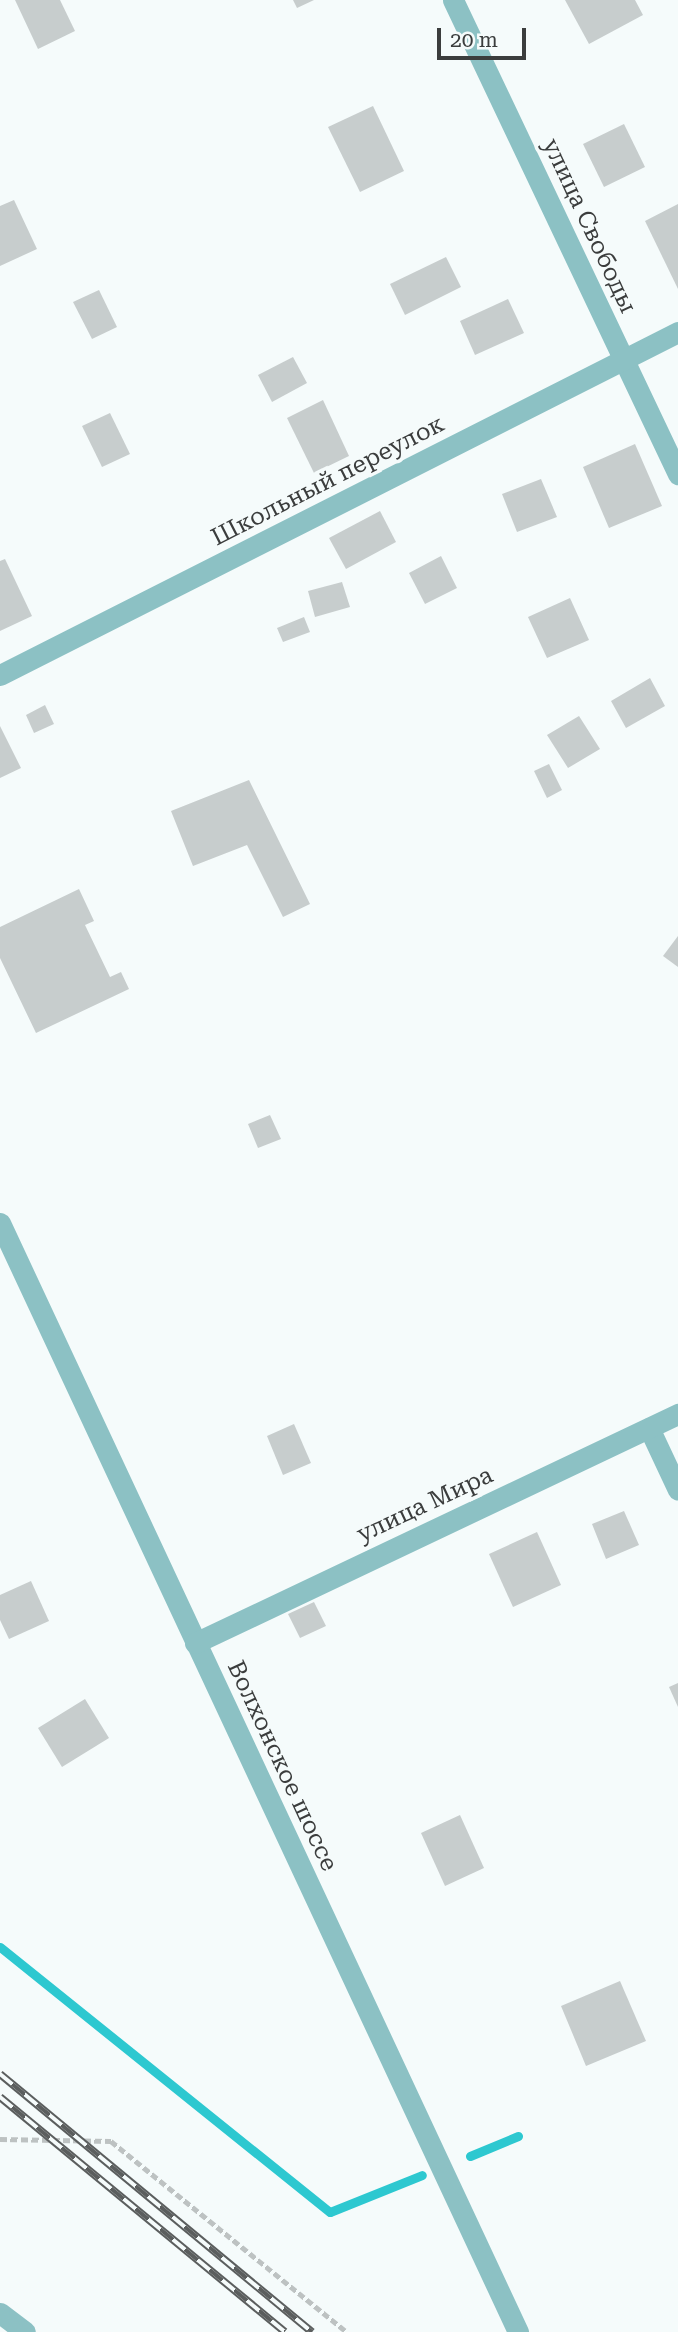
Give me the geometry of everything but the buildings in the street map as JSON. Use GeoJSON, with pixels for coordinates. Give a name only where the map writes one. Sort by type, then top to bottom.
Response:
{"type":"FeatureCollection","features":[{"type":"Feature","properties":{"kind":"street","name":"улица Свободы"},"geometry":{"type":"LineString","coordinates":[[453,0],[678,474]]}},
{"type":"Feature","properties":{"kind":"street","name":"Школьный переулок"},"geometry":{"type":"LineString","coordinates":[[0,675],[678,332]]}},
{"type":"Feature","properties":{"kind":"street","name":"Волхонское шоссе"},"geometry":{"type":"LineString","coordinates":[[0,1223],[6,1252],[195,1643],[518,2332]]}},
{"type":"Feature","properties":{"kind":"street","name":"улица Мира"},"geometry":{"type":"LineString","coordinates":[[195,1643],[678,1414]]}},
{"type":"Feature","properties":{"kind":"street"},"geometry":{"type":"LineString","coordinates":[[649,1428],[678,1490]]}},
{"type":"Feature","properties":{"kind":"street"},"geometry":{"type":"LineString","coordinates":[[0,2312],[25,2332]]}},
{"type":"Feature","properties":{"kind":"path"},"geometry":{"type":"LineString","coordinates":[[0,2139],[111,2141],[347,2332]]}},
{"type":"Feature","properties":{"kind":"waterway"},"geometry":{"type":"LineString","coordinates":[[0,1947],[330,2212],[422,2175]]}},
{"type":"Feature","properties":{"kind":"waterway"},"geometry":{"type":"LineString","coordinates":[[470,2156],[518,2136]]}},
{"type":"Feature","properties":{"kind":"railway"},"geometry":{"type":"LineString","coordinates":[[0,2074],[312,2332]]}},
{"type":"Feature","properties":{"kind":"railway"},"geometry":{"type":"LineString","coordinates":[[0,2097],[285,2332]]}}]}
